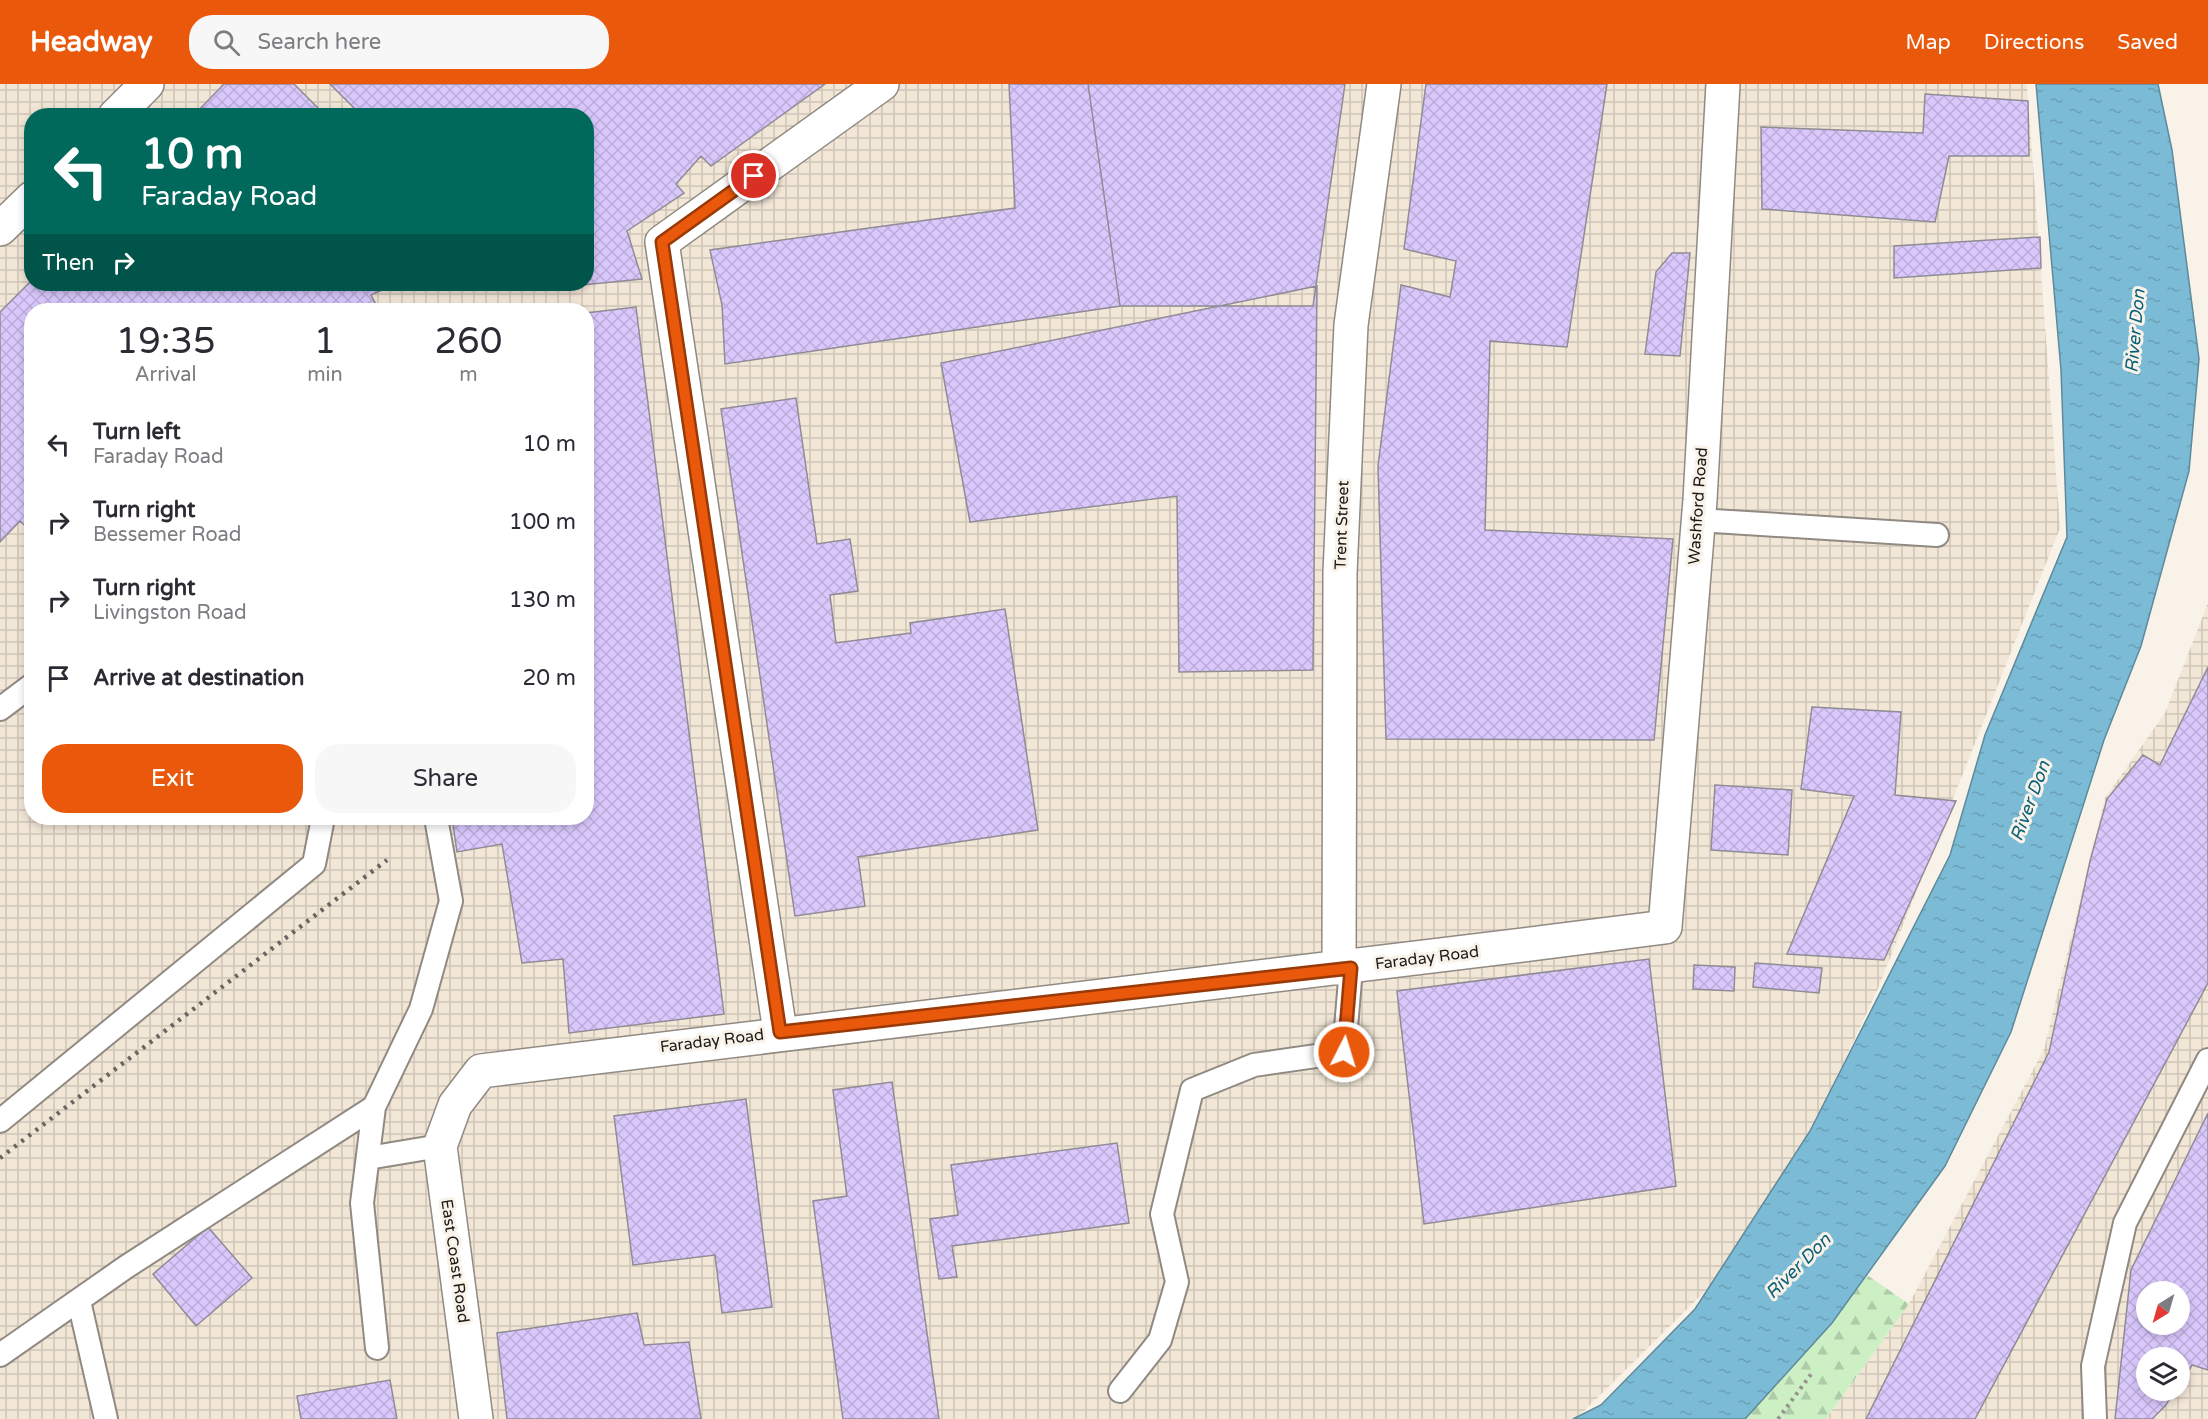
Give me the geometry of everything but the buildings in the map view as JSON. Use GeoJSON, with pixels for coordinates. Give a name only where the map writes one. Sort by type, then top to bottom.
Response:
{"type":"FeatureCollection","features":[{"type":"Feature","properties":{"kind":"street"},"geometry":{"type":"LineString","coordinates":[[123,108],[147,84]]}},
{"type":"Feature","properties":{"kind":"street"},"geometry":{"type":"LineString","coordinates":[[780,1032],[662,242],[882,84]]}},
{"type":"Feature","properties":{"kind":"street","name":"Trent Street"},"geometry":{"type":"LineString","coordinates":[[1345,968],[1340,573],[1350,337],[1384,84]]}},
{"type":"Feature","properties":{"kind":"street","name":"Washford Road"},"geometry":{"type":"LineString","coordinates":[[1665,927],[1698,520],[1723,84]]}},
{"type":"Feature","properties":{"kind":"street"},"geometry":{"type":"LineString","coordinates":[[0,229],[24,206]]}},
{"type":"Feature","properties":{"kind":"street","name":"Faraday Road"},"geometry":{"type":"LineString","coordinates":[[455,1105],[481,1071],[780,1032],[1345,968],[1665,927]]}},
{"type":"Feature","properties":{"kind":"street","name":"East Coast Road"},"geometry":{"type":"LineString","coordinates":[[455,1105],[440,1146],[476,1419]]}},
{"type":"Feature","properties":{"kind":"lane"},"geometry":{"type":"LineString","coordinates":[[1698,520],[1937,535]]}},
{"type":"Feature","properties":{"kind":"lane"},"geometry":{"type":"LineString","coordinates":[[0,709],[24,691]]}},
{"type":"Feature","properties":{"kind":"lane"},"geometry":{"type":"LineString","coordinates":[[0,1121],[314,864],[322,825]]}},
{"type":"Feature","properties":{"kind":"lane"},"geometry":{"type":"LineString","coordinates":[[377,1348],[362,1203],[374,1107],[422,1009],[451,901],[437,825]]}},
{"type":"Feature","properties":{"kind":"lane"},"geometry":{"type":"LineString","coordinates":[[1120,1391],[1160,1340],[1177,1282],[1161,1214],[1192,1090],[1254,1065],[1344,1052],[1345,968]]}},
{"type":"Feature","properties":{"kind":"lane"},"geometry":{"type":"LineString","coordinates":[[2095,1419],[2094,1366],[2126,1222],[2208,1060]]}},
{"type":"Feature","properties":{"kind":"lane"},"geometry":{"type":"LineString","coordinates":[[0,1355],[79,1300],[374,1107]]}},
{"type":"Feature","properties":{"kind":"lane"},"geometry":{"type":"LineString","coordinates":[[368,1158],[440,1146]]}},
{"type":"Feature","properties":{"kind":"lane"},"geometry":{"type":"LineString","coordinates":[[79,1300],[106,1419]]}},
{"type":"Feature","properties":{"kind":"path"},"geometry":{"type":"LineString","coordinates":[[1778,1419],[1812,1373]]}},
{"type":"Feature","properties":{"kind":"shaded area"},"geometry":{"type":"Polygon","coordinates":[[[0,84],[2027,84],[2060,528],[1877,991],[1764,1233],[1576,1419],[0,1419],[0,84]]]}},
{"type":"Feature","properties":{"kind":"shaded area"},"geometry":{"type":"Polygon","coordinates":[[[2208,603],[2208,1419],[1826,1419],[1909,1304],[2044,1049],[2105,798],[2165,713],[2208,603]]]}},
{"type":"Feature","properties":{"kind":"green space"},"geometry":{"type":"Polygon","coordinates":[[[1867,1275],[1909,1304],[1826,1419],[1745,1419],[1832,1323],[1867,1275]]]}},
{"type":"Feature","properties":{"kind":"water","name":"River Don"},"geometry":{"type":"Polygon","coordinates":[[[2036,84],[2158,84],[2172,150],[2199,359],[2189,471],[2141,646],[2104,740],[2011,1032],[1945,1166],[1832,1323],[1745,1419],[1573,1419],[1601,1405],[1695,1309],[1810,1131],[1950,855],[1985,735],[2067,537],[2061,370],[2036,84]]]}},
{"type":"Feature","properties":{"kind":"railway"},"geometry":{"type":"LineString","coordinates":[[0,1158],[387,860]]}},
{"type":"Feature","properties":{"kind":"route"},"geometry":{"type":"LineString","coordinates":[[754,176],[662,242],[780,1032],[1351,968],[1344,1052]]}}]}
